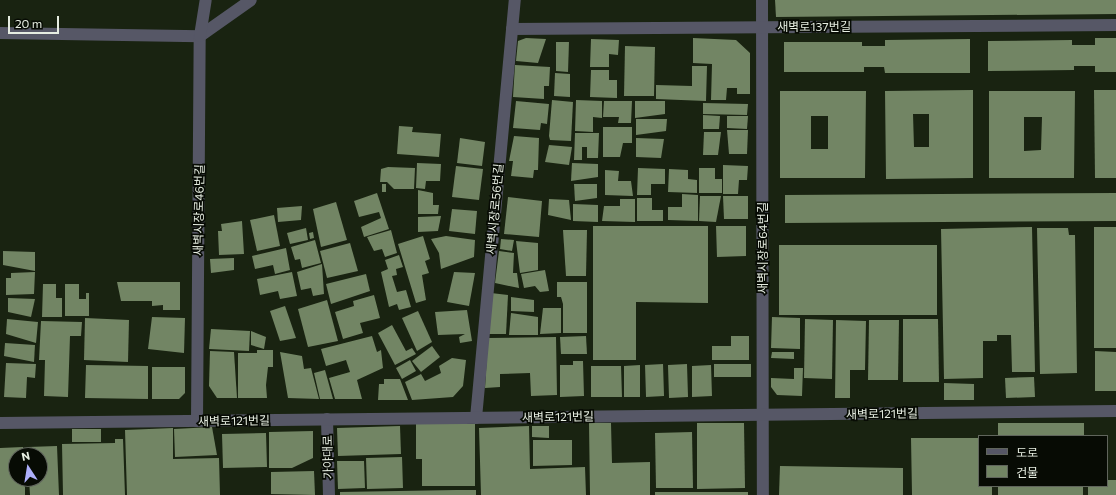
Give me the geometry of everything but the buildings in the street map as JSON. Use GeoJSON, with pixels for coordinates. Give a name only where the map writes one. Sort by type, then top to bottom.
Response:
{"type":"FeatureCollection","features":[{"type":"Feature","properties":{"kind":"street","name":"새벽시장로46번길"},"geometry":{"type":"LineString","coordinates":[[197,421],[200,36],[206,0]]}},
{"type":"Feature","properties":{"kind":"street"},"geometry":{"type":"LineString","coordinates":[[0,33],[200,36],[251,0]]}},
{"type":"Feature","properties":{"kind":"street","name":"새벽시장로56번길"},"geometry":{"type":"LineString","coordinates":[[476,418],[515,0]]}},
{"type":"Feature","properties":{"kind":"street","name":"새벽시장로64번길"},"geometry":{"type":"LineString","coordinates":[[762,0],[763,495]]}},
{"type":"Feature","properties":{"kind":"street","name":"새벽로137번길"},"geometry":{"type":"LineString","coordinates":[[512,29],[1116,25]]}},
{"type":"Feature","properties":{"kind":"street","name":"새벽로121번길"},"geometry":{"type":"LineString","coordinates":[[0,423],[1116,411]]}},
{"type":"Feature","properties":{"kind":"street","name":"가야대로"},"geometry":{"type":"LineString","coordinates":[[327,420],[329,495]]}}]}
